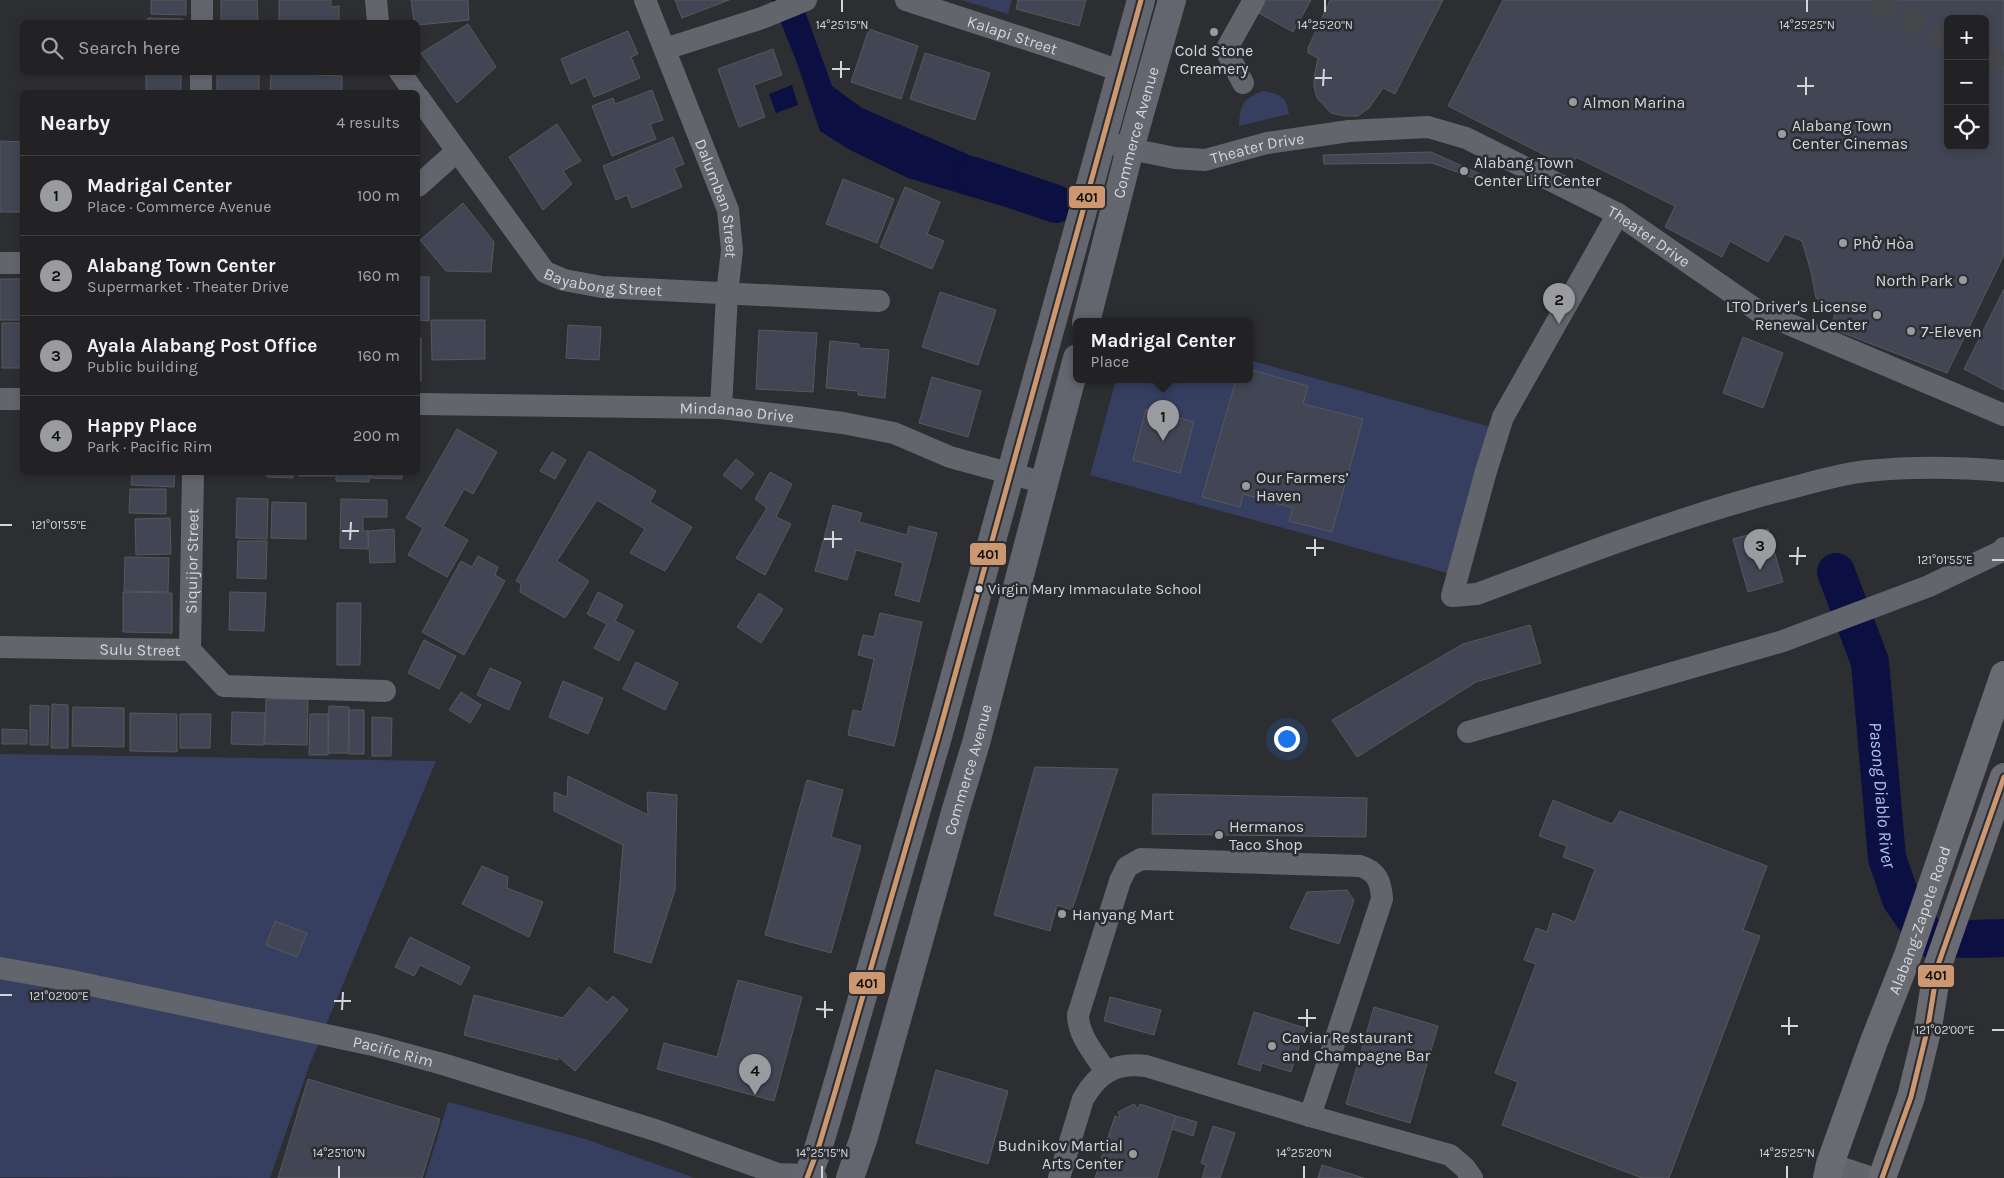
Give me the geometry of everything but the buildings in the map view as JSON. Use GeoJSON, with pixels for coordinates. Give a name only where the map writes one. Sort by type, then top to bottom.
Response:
{"type":"FeatureCollection","features":[{"type":"Feature","properties":{"kind":"highway","name":"Alabang-Zapote Road"},"geometry":{"type":"LineString","coordinates":[[1825,1173],[1908,955],[2004,675]]}},
{"type":"Feature","properties":{"kind":"highway","name":"Alabang-Zapote Road"},"geometry":{"type":"LineString","coordinates":[[1882,1178],[1911,1097],[1928,1027],[1938,965],[2004,777]]}},
{"type":"Feature","properties":{"kind":"main road","name":"Commerce Avenue"},"geometry":{"type":"LineString","coordinates":[[810,1177],[919,803],[1141,0]]}},
{"type":"Feature","properties":{"kind":"main road","name":"Commerce Avenue"},"geometry":{"type":"LineString","coordinates":[[1087,318],[1130,149],[1172,0]]}},
{"type":"Feature","properties":{"kind":"main road","name":"Commerce Avenue"},"geometry":{"type":"LineString","coordinates":[[850,1178],[864,1137],[978,734],[1073,374]]}},
{"type":"Feature","properties":{"kind":"main road"},"geometry":{"type":"LineString","coordinates":[[919,803],[956,809]]}},
{"type":"Feature","properties":{"kind":"street"},"geometry":{"type":"LineString","coordinates":[[202,0],[202,20]]}},
{"type":"Feature","properties":{"kind":"street"},"geometry":{"type":"LineString","coordinates":[[376,0],[378,20]]}},
{"type":"Feature","properties":{"kind":"street","name":"Dalumban Street"},"geometry":{"type":"LineString","coordinates":[[645,0],[728,210],[732,250],[727,294],[722,408]]}},
{"type":"Feature","properties":{"kind":"street"},"geometry":{"type":"LineString","coordinates":[[665,49],[762,18],[806,0]]}},
{"type":"Feature","properties":{"kind":"street","name":"Kalapi Street"},"geometry":{"type":"LineString","coordinates":[[906,0],[1075,54],[1120,71]]}},
{"type":"Feature","properties":{"kind":"street"},"geometry":{"type":"LineString","coordinates":[[1243,83],[1226,50],[1254,0]]}},
{"type":"Feature","properties":{"kind":"street"},"geometry":{"type":"LineString","coordinates":[[200,90],[201,75]]}},
{"type":"Feature","properties":{"kind":"street"},"geometry":{"type":"LineString","coordinates":[[402,75],[413,90]]}},
{"type":"Feature","properties":{"kind":"street","name":"Bayabong Street"},"geometry":{"type":"LineString","coordinates":[[420,100],[545,272],[564,280],[602,287],[879,301]]}},
{"type":"Feature","properties":{"kind":"street","name":"Theater Drive"},"geometry":{"type":"LineString","coordinates":[[1101,140],[1130,149],[1181,159],[1205,160],[1267,143],[1349,131],[1428,127],[1466,138],[1618,214],[1758,311],[2004,415]]}},
{"type":"Feature","properties":{"kind":"street"},"geometry":{"type":"LineString","coordinates":[[420,184],[457,151]]}},
{"type":"Feature","properties":{"kind":"street"},"geometry":{"type":"LineString","coordinates":[[1618,214],[1503,417],[1486,471],[1452,596],[1477,594],[1669,524],[1739,501],[1831,478],[1867,471],[1938,468],[2004,471]]}},
{"type":"Feature","properties":{"kind":"street"},"geometry":{"type":"LineString","coordinates":[[0,263],[20,263]]}},
{"type":"Feature","properties":{"kind":"street"},"geometry":{"type":"LineString","coordinates":[[0,399],[20,399]]}},
{"type":"Feature","properties":{"kind":"street","name":"Mindanao Drive"},"geometry":{"type":"LineString","coordinates":[[420,404],[722,408],[844,423],[894,433],[950,457],[1045,483]]}},
{"type":"Feature","properties":{"kind":"street","name":"Siquijor Street"},"geometry":{"type":"LineString","coordinates":[[190,650],[193,475]]}},
{"type":"Feature","properties":{"kind":"street"},"geometry":{"type":"LineString","coordinates":[[1468,732],[1783,641],[1926,587],[2000,552],[2004,548]]}},
{"type":"Feature","properties":{"kind":"street","name":"Sulu Street"},"geometry":{"type":"LineString","coordinates":[[0,647],[190,650],[224,686],[385,691]]}},
{"type":"Feature","properties":{"kind":"street"},"geometry":{"type":"LineString","coordinates":[[1106,1072],[1082,1034],[1078,1024],[1078,1015],[1120,881],[1127,867],[1141,859],[1360,866],[1370,869],[1377,876],[1381,886],[1382,899],[1310,1116]]}},
{"type":"Feature","properties":{"kind":"street","name":"Pacific Rim"},"geometry":{"type":"LineString","coordinates":[[0,968],[62,979],[373,1045],[446,1065],[658,1131],[779,1176],[810,1177]]}},
{"type":"Feature","properties":{"kind":"street"},"geometry":{"type":"LineString","coordinates":[[1059,1178],[1082,1099],[1089,1087],[1106,1072],[1118,1066],[1132,1064],[1146,1066],[1310,1116],[1450,1155],[1465,1168],[1472,1178]]}},
{"type":"Feature","properties":{"kind":"street"},"geometry":{"type":"LineString","coordinates":[[1825,1173],[1872,1178]]}},
{"type":"Feature","properties":{"kind":"shaded area"},"geometry":{"type":"Polygon","coordinates":[[[772,0],[801,0],[832,86],[862,108],[1026,180],[1016,210],[908,178],[850,150],[820,131],[797,63],[772,0]]]}},
{"type":"Feature","properties":{"kind":"shaded area"},"geometry":{"type":"Polygon","coordinates":[[[961,0],[1012,0],[1008,14],[961,0]]]}},
{"type":"Feature","properties":{"kind":"shaded area"},"geometry":{"type":"Polygon","coordinates":[[[792,85],[798,105],[776,113],[769,94],[792,85]]]}},
{"type":"Feature","properties":{"kind":"shaded area"},"geometry":{"type":"Polygon","coordinates":[[[1263,91],[1274,93],[1281,97],[1286,103],[1289,114],[1239,126],[1241,108],[1246,100],[1263,91]]]}},
{"type":"Feature","properties":{"kind":"shaded area"},"geometry":{"type":"Polygon","coordinates":[[[1253,361],[1491,427],[1451,574],[1090,475],[1115,383],[1253,383],[1253,361]]]}},
{"type":"Feature","properties":{"kind":"shaded area"},"geometry":{"type":"Polygon","coordinates":[[[0,754],[436,761],[309,1066],[270,1178],[0,1177],[0,754]]]}},
{"type":"Feature","properties":{"kind":"shaded area"},"geometry":{"type":"Polygon","coordinates":[[[448,1102],[585,1139],[695,1178],[425,1178],[448,1102]]]}},
{"type":"Feature","properties":{"kind":"waterway"},"geometry":{"type":"LineString","coordinates":[[974,176],[1056,204]]}},
{"type":"Feature","properties":{"kind":"waterway","name":"Pasong Diablo River"},"geometry":{"type":"LineString","coordinates":[[1836,572],[1870,662],[1887,858],[1901,899],[1928,938],[2004,938]]}},
{"type":"Feature","properties":{"kind":"tunnel"},"geometry":{"type":"LineString","coordinates":[[1874,0],[1944,35]]}},
{"type":"Feature","properties":{"kind":"tunnel"},"geometry":{"type":"LineString","coordinates":[[1989,58],[2004,65]]}},
{"type":"Feature","properties":{"kind":"transit line","name":"401"},"geometry":{"type":"LineString","coordinates":[[807,1178],[835,1092],[939,733],[1141,0]]}},
{"type":"Feature","properties":{"kind":"transit line","name":"401"},"geometry":{"type":"LineString","coordinates":[[1882,1178],[1911,1097],[1928,1027],[1938,965],[2004,777]]}},
{"type":"Feature","properties":{"kind":"place","name":"Cold Stone Creamery"},"geometry":{"type":"Point","coordinates":[1214,32]}},
{"type":"Feature","properties":{"kind":"place","name":"Almon Marina"},"geometry":{"type":"Point","coordinates":[1573,102]}},
{"type":"Feature","properties":{"kind":"place","name":"Alabang Town Center Cinemas"},"geometry":{"type":"Point","coordinates":[1782,134]}},
{"type":"Feature","properties":{"kind":"place","name":"Alabang Town Center Lift Center"},"geometry":{"type":"Point","coordinates":[1464,171]}},
{"type":"Feature","properties":{"kind":"place","name":"Phở Hòa"},"geometry":{"type":"Point","coordinates":[1843,243]}},
{"type":"Feature","properties":{"kind":"place","name":"North Park"},"geometry":{"type":"Point","coordinates":[1963,280]}},
{"type":"Feature","properties":{"kind":"place","name":"LTO Driver's License Renewal Center"},"geometry":{"type":"Point","coordinates":[1877,315]}},
{"type":"Feature","properties":{"kind":"place","name":"Alabang Town Center"},"geometry":{"type":"Point","coordinates":[1559,324]}},
{"type":"Feature","properties":{"kind":"place","name":"7-Eleven"},"geometry":{"type":"Point","coordinates":[1911,331]}},
{"type":"Feature","properties":{"kind":"place","name":"Madrigal Center"},"geometry":{"type":"Point","coordinates":[1163,441]}},
{"type":"Feature","properties":{"kind":"place","name":"Our Farmers’ Haven"},"geometry":{"type":"Point","coordinates":[1246,486]}},
{"type":"Feature","properties":{"kind":"place","name":"Ayala Alabang Post Office"},"geometry":{"type":"Point","coordinates":[1760,570]}},
{"type":"Feature","properties":{"kind":"place","name":"Virgin Mary Immaculate School"},"geometry":{"type":"Point","coordinates":[979,589]}},
{"type":"Feature","properties":{"kind":"place","name":"Hermanos Taco Shop"},"geometry":{"type":"Point","coordinates":[1219,835]}},
{"type":"Feature","properties":{"kind":"place","name":"Hanyang Mart"},"geometry":{"type":"Point","coordinates":[1062,914]}},
{"type":"Feature","properties":{"kind":"place","name":"Caviar Restaurant and Champagne Bar"},"geometry":{"type":"Point","coordinates":[1272,1046]}},
{"type":"Feature","properties":{"kind":"place","name":"Happy Place"},"geometry":{"type":"Point","coordinates":[755,1095]}},
{"type":"Feature","properties":{"kind":"place","name":"Budnikov Martial Arts Center"},"geometry":{"type":"Point","coordinates":[1133,1154]}}]}
